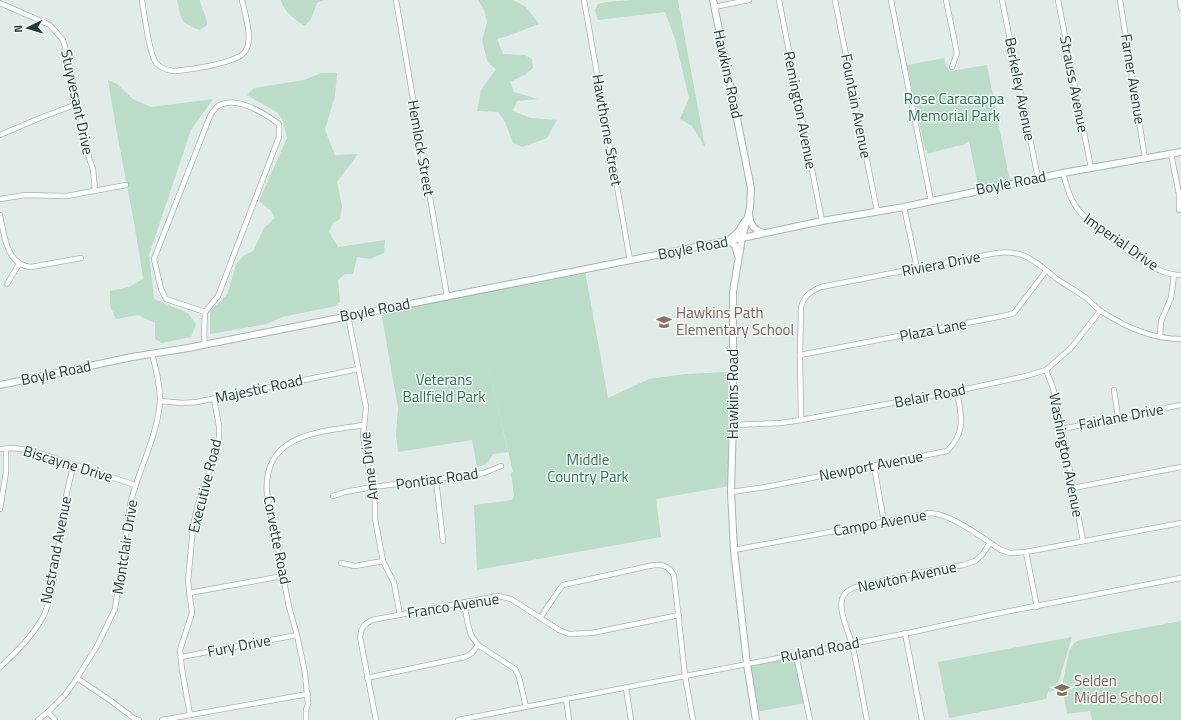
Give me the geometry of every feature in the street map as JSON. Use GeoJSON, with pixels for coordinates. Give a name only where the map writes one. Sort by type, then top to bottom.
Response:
{"type":"FeatureCollection","features":[{"type":"Feature","properties":{"kind":"street"},"geometry":{"type":"LineString","coordinates":[[142,0],[155,62],[161,67],[173,71],[208,66],[235,59],[242,55],[248,47],[249,38],[242,0]]}},
{"type":"Feature","properties":{"kind":"street","name":"Hemlock Street"},"geometry":{"type":"LineString","coordinates":[[396,0],[447,296]]}},
{"type":"Feature","properties":{"kind":"street","name":"Hawthorne Street"},"geometry":{"type":"LineString","coordinates":[[584,0],[630,260]]}},
{"type":"Feature","properties":{"kind":"street","name":"Hawkins Road"},"geometry":{"type":"LineString","coordinates":[[713,0],[751,188],[749,214],[742,238],[733,292],[733,425],[731,492],[734,550],[747,664],[756,720]]}},
{"type":"Feature","properties":{"kind":"street"},"geometry":{"type":"LineString","coordinates":[[714,7],[749,0]]}},
{"type":"Feature","properties":{"kind":"street","name":"Remington Avenue"},"geometry":{"type":"LineString","coordinates":[[779,0],[822,221]]}},
{"type":"Feature","properties":{"kind":"street","name":"Fountain Avenue"},"geometry":{"type":"LineString","coordinates":[[835,0],[877,211]]}},
{"type":"Feature","properties":{"kind":"street"},"geometry":{"type":"LineString","coordinates":[[891,0],[931,200]]}},
{"type":"Feature","properties":{"kind":"street"},"geometry":{"type":"LineString","coordinates":[[946,0],[957,53],[952,67]]}},
{"type":"Feature","properties":{"kind":"street","name":"Berkeley Avenue"},"geometry":{"type":"LineString","coordinates":[[1002,0],[1038,178]]}},
{"type":"Feature","properties":{"kind":"street","name":"Strauss Avenue"},"geometry":{"type":"LineString","coordinates":[[1058,0],[1091,168]]}},
{"type":"Feature","properties":{"kind":"street","name":"Farner Avenue"},"geometry":{"type":"LineString","coordinates":[[1120,0],[1145,159]]}},
{"type":"Feature","properties":{"kind":"street"},"geometry":{"type":"LineString","coordinates":[[1180,0],[1181,8]]}},
{"type":"Feature","properties":{"kind":"street","name":"Stuyvesant Drive"},"geometry":{"type":"LineString","coordinates":[[0,4],[50,25],[63,40],[89,158],[93,169],[95,190]]}},
{"type":"Feature","properties":{"kind":"street"},"geometry":{"type":"LineString","coordinates":[[205,312],[166,299],[161,289],[154,259],[210,116],[217,106],[230,102],[239,103],[268,116],[279,124],[279,137],[218,296],[205,312],[204,334],[206,344]]}},
{"type":"Feature","properties":{"kind":"street"},"geometry":{"type":"LineString","coordinates":[[0,135],[77,104]]}},
{"type":"Feature","properties":{"kind":"street","name":"Boyle Road"},"geometry":{"type":"LineString","coordinates":[[0,385],[822,221],[904,206],[1063,173],[1181,152]]}},
{"type":"Feature","properties":{"kind":"street"},"geometry":{"type":"LineString","coordinates":[[1171,154],[1179,194],[1180,210]]}},
{"type":"Feature","properties":{"kind":"street","name":"Imperial Drive"},"geometry":{"type":"LineString","coordinates":[[1063,173],[1067,191],[1072,202],[1080,213],[1137,257],[1163,271],[1174,275],[1181,275]]}},
{"type":"Feature","properties":{"kind":"street"},"geometry":{"type":"LineString","coordinates":[[0,199],[25,195],[68,196],[126,185]]}},
{"type":"Feature","properties":{"kind":"street"},"geometry":{"type":"LineString","coordinates":[[904,206],[917,268]]}},
{"type":"Feature","properties":{"kind":"street"},"geometry":{"type":"LineString","coordinates":[[749,214],[752,225],[756,230],[765,233]]}},
{"type":"Feature","properties":{"kind":"street"},"geometry":{"type":"LineString","coordinates":[[739,259],[735,245],[728,240],[738,232],[749,214]]}},
{"type":"Feature","properties":{"kind":"street"},"geometry":{"type":"LineString","coordinates":[[0,215],[10,254],[19,264],[25,267],[31,267],[81,258]]}},
{"type":"Feature","properties":{"kind":"street","name":"Riviera Drive"},"geometry":{"type":"LineString","coordinates":[[801,420],[801,307],[802,302],[809,293],[821,287],[998,253],[1011,252],[1032,260],[1086,298],[1100,310],[1133,329],[1160,337],[1181,339]]}},
{"type":"Feature","properties":{"kind":"street"},"geometry":{"type":"LineString","coordinates":[[7,284],[19,264]]}},
{"type":"Feature","properties":{"kind":"street","name":"Plaza Lane"},"geometry":{"type":"LineString","coordinates":[[800,355],[1014,313],[1046,271]]}},
{"type":"Feature","properties":{"kind":"street"},"geometry":{"type":"LineString","coordinates":[[1160,337],[1161,321],[1171,298],[1174,275]]}},
{"type":"Feature","properties":{"kind":"street","name":"Belair Road"},"geometry":{"type":"LineString","coordinates":[[733,425],[781,423],[801,420],[957,391],[1026,376],[1046,370],[1071,348],[1100,310]]}},
{"type":"Feature","properties":{"kind":"street","name":"Anne Drive"},"geometry":{"type":"LineString","coordinates":[[348,316],[366,407],[364,443],[375,496],[375,519],[382,561],[394,583],[400,615]]}},
{"type":"Feature","properties":{"kind":"street","name":"Montclair Drive"},"geometry":{"type":"LineString","coordinates":[[38,720],[65,695],[96,646],[115,609],[131,501],[135,484],[158,418],[160,401],[159,384],[152,354]]}},
{"type":"Feature","properties":{"kind":"street","name":"Majestic Road"},"geometry":{"type":"LineString","coordinates":[[160,401],[183,403],[198,402],[358,369]]}},
{"type":"Feature","properties":{"kind":"street","name":"Washington Avenue"},"geometry":{"type":"LineString","coordinates":[[1046,370],[1053,388],[1062,429],[1083,541]]}},
{"type":"Feature","properties":{"kind":"street"},"geometry":{"type":"LineString","coordinates":[[1114,390],[1118,417]]}},
{"type":"Feature","properties":{"kind":"street","name":"Newport Avenue"},"geometry":{"type":"LineString","coordinates":[[731,492],[766,487],[947,451],[958,439],[961,431],[962,419],[957,391]]}},
{"type":"Feature","properties":{"kind":"street","name":"Executive Road"},"geometry":{"type":"LineString","coordinates":[[190,715],[180,650],[192,613],[188,581],[194,521],[202,488],[215,457],[219,437],[219,426],[214,399]]}},
{"type":"Feature","properties":{"kind":"street","name":"Fairlane Drive"},"geometry":{"type":"LineString","coordinates":[[1062,429],[1181,405]]}},
{"type":"Feature","properties":{"kind":"street","name":"Corvette Road"},"geometry":{"type":"LineString","coordinates":[[306,720],[308,694],[306,673],[298,635],[289,607],[267,494],[266,480],[270,466],[282,449],[299,437],[364,425]]}},
{"type":"Feature","properties":{"kind":"street","name":"Biscayne Drive"},"geometry":{"type":"LineString","coordinates":[[0,449],[14,448],[28,450],[135,484]]}},
{"type":"Feature","properties":{"kind":"street"},"geometry":{"type":"LineString","coordinates":[[0,510],[6,472],[6,449]]}},
{"type":"Feature","properties":{"kind":"street","name":"Nostrand Avenue"},"geometry":{"type":"LineString","coordinates":[[0,667],[19,651],[33,634],[43,616],[54,578],[69,485],[74,465]]}},
{"type":"Feature","properties":{"kind":"street","name":"Pontiac Road"},"geometry":{"type":"LineString","coordinates":[[333,496],[345,492],[373,487],[484,473],[501,466]]}},
{"type":"Feature","properties":{"kind":"street"},"geometry":{"type":"LineString","coordinates":[[874,466],[884,522]]}},
{"type":"Feature","properties":{"kind":"street"},"geometry":{"type":"LineString","coordinates":[[1073,488],[1181,466]]}},
{"type":"Feature","properties":{"kind":"street"},"geometry":{"type":"LineString","coordinates":[[436,480],[443,541]]}},
{"type":"Feature","properties":{"kind":"street","name":"Campo Avenue"},"geometry":{"type":"LineString","coordinates":[[734,550],[930,513],[938,513],[950,518],[1001,550],[1010,553],[1026,552],[1181,523]]}},
{"type":"Feature","properties":{"kind":"street","name":"Newton Avenue"},"geometry":{"type":"LineString","coordinates":[[852,643],[842,604],[843,596],[848,590],[856,587],[963,565],[975,561],[982,555],[990,543]]}},
{"type":"Feature","properties":{"kind":"street"},"geometry":{"type":"LineString","coordinates":[[1026,552],[1037,607]]}},
{"type":"Feature","properties":{"kind":"street"},"geometry":{"type":"LineString","coordinates":[[342,564],[355,566],[382,561]]}},
{"type":"Feature","properties":{"kind":"street"},"geometry":{"type":"LineString","coordinates":[[540,618],[563,585],[657,565],[664,566],[672,571],[679,615],[685,676],[693,720]]}},
{"type":"Feature","properties":{"kind":"street"},"geometry":{"type":"LineString","coordinates":[[189,593],[283,576]]}},
{"type":"Feature","properties":{"kind":"street","name":"Ruland Road"},"geometry":{"type":"LineString","coordinates":[[458,720],[796,655],[1181,578]]}},
{"type":"Feature","properties":{"kind":"street","name":"Franco Avenue"},"geometry":{"type":"LineString","coordinates":[[376,720],[360,637],[364,624],[372,620],[498,596],[511,599],[559,630],[569,634],[583,634],[679,615]]}},
{"type":"Feature","properties":{"kind":"street"},"geometry":{"type":"LineString","coordinates":[[464,603],[471,635],[478,645],[515,669],[519,677],[526,707]]}},
{"type":"Feature","properties":{"kind":"street"},"geometry":{"type":"LineString","coordinates":[[905,633],[922,720]]}},
{"type":"Feature","properties":{"kind":"street","name":"Fury Drive"},"geometry":{"type":"LineString","coordinates":[[181,657],[298,635]]}},
{"type":"Feature","properties":{"kind":"street"},"geometry":{"type":"LineString","coordinates":[[852,643],[867,720]]}},
{"type":"Feature","properties":{"kind":"street"},"geometry":{"type":"LineString","coordinates":[[367,678],[465,657],[472,653],[478,645]]}},
{"type":"Feature","properties":{"kind":"street"},"geometry":{"type":"LineString","coordinates":[[796,655],[810,720]]}},
{"type":"Feature","properties":{"kind":"street"},"geometry":{"type":"LineString","coordinates":[[76,678],[135,719],[139,720]]}},
{"type":"Feature","properties":{"kind":"street"},"geometry":{"type":"LineString","coordinates":[[626,688],[631,720]]}},
{"type":"Feature","properties":{"kind":"street"},"geometry":{"type":"LineString","coordinates":[[162,720],[308,694]]}},
{"type":"Feature","properties":{"kind":"street"},"geometry":{"type":"LineString","coordinates":[[566,699],[570,720]]}},
{"type":"Feature","properties":{"kind":"street"},"geometry":{"type":"LineString","coordinates":[[48,712],[55,720]]}},
{"type":"Feature","properties":{"kind":"green space"},"geometry":{"type":"Polygon","coordinates":[[[177,0],[200,0],[207,25],[200,30],[185,23],[182,20],[177,0]]]}},
{"type":"Feature","properties":{"kind":"green space"},"geometry":{"type":"Polygon","coordinates":[[[281,0],[324,0],[317,3],[311,19],[305,26],[287,12],[281,0]]]}},
{"type":"Feature","properties":{"kind":"green space"},"geometry":{"type":"Polygon","coordinates":[[[478,0],[513,0],[526,7],[539,24],[497,39],[503,54],[525,55],[532,59],[533,68],[526,74],[510,82],[514,92],[538,99],[517,101],[513,111],[530,118],[557,120],[547,138],[522,147],[513,143],[505,122],[498,112],[477,111],[481,90],[496,69],[488,63],[482,41],[487,22],[484,10],[478,0]]]}},
{"type":"Feature","properties":{"kind":"green space"},"geometry":{"type":"Polygon","coordinates":[[[630,0],[678,0],[705,147],[692,126],[680,119],[689,98],[675,39],[665,12],[598,20],[595,10],[598,4],[630,0]]]}},
{"type":"Feature","properties":{"kind":"green space","name":"Rose Caracappa Memorial Park"},"geometry":{"type":"Polygon","coordinates":[[[944,58],[946,66],[951,71],[987,65],[1010,182],[978,187],[969,141],[963,145],[927,154],[907,65],[944,58]]]}},
{"type":"Feature","properties":{"kind":"green space"},"geometry":{"type":"Polygon","coordinates":[[[321,73],[337,73],[335,96],[325,130],[335,155],[358,154],[337,182],[342,206],[340,219],[333,223],[329,232],[338,247],[385,240],[384,253],[370,259],[357,257],[353,274],[345,274],[338,280],[340,302],[336,306],[282,317],[267,324],[210,334],[210,311],[227,295],[236,265],[243,256],[253,251],[264,228],[275,218],[271,211],[259,201],[287,138],[283,121],[278,113],[247,95],[254,88],[304,80],[321,73]]]}},
{"type":"Feature","properties":{"kind":"green space"},"geometry":{"type":"Polygon","coordinates":[[[108,80],[117,84],[133,99],[151,107],[213,99],[191,130],[149,255],[154,299],[188,313],[196,324],[191,337],[162,343],[155,339],[155,323],[138,315],[116,319],[110,306],[110,291],[129,287],[143,279],[108,80]]]}},
{"type":"Feature","properties":{"kind":"green space","name":"Middle Country Park"},"geometry":{"type":"Polygon","coordinates":[[[585,271],[608,398],[649,379],[685,374],[728,372],[729,486],[656,499],[661,537],[477,570],[474,505],[512,500],[514,496],[511,473],[513,472],[483,344],[508,452],[493,454],[487,464],[477,467],[472,440],[398,452],[396,435],[398,408],[381,312],[471,293],[472,295],[585,271]]]}},
{"type":"Feature","properties":{"kind":"green space"},"geometry":{"type":"Polygon","coordinates":[[[1181,621],[1181,720],[1092,720],[1090,711],[1067,714],[1062,687],[1069,651],[1074,643],[1079,640],[1181,621]]]}},
{"type":"Feature","properties":{"kind":"green space"},"geometry":{"type":"Polygon","coordinates":[[[1072,637],[1056,690],[1048,692],[1046,699],[949,718],[938,662],[1072,637]]]}},
{"type":"Feature","properties":{"kind":"green space"},"geometry":{"type":"Polygon","coordinates":[[[796,655],[806,703],[755,712],[747,664],[796,655]]]}},
{"type":"Feature","properties":{"kind":"place","name":"Hawkins Path Elementary School"},"geometry":{"type":"Point","coordinates":[664,322]}},
{"type":"Feature","properties":{"kind":"place","name":"Selden Middle School"},"geometry":{"type":"Point","coordinates":[1062,690]}},
{"type":"Feature","properties":{"kind":"park label","name":"Veterans Ballfield Park"},"geometry":{"type":"Point","coordinates":[444,388]}}]}
